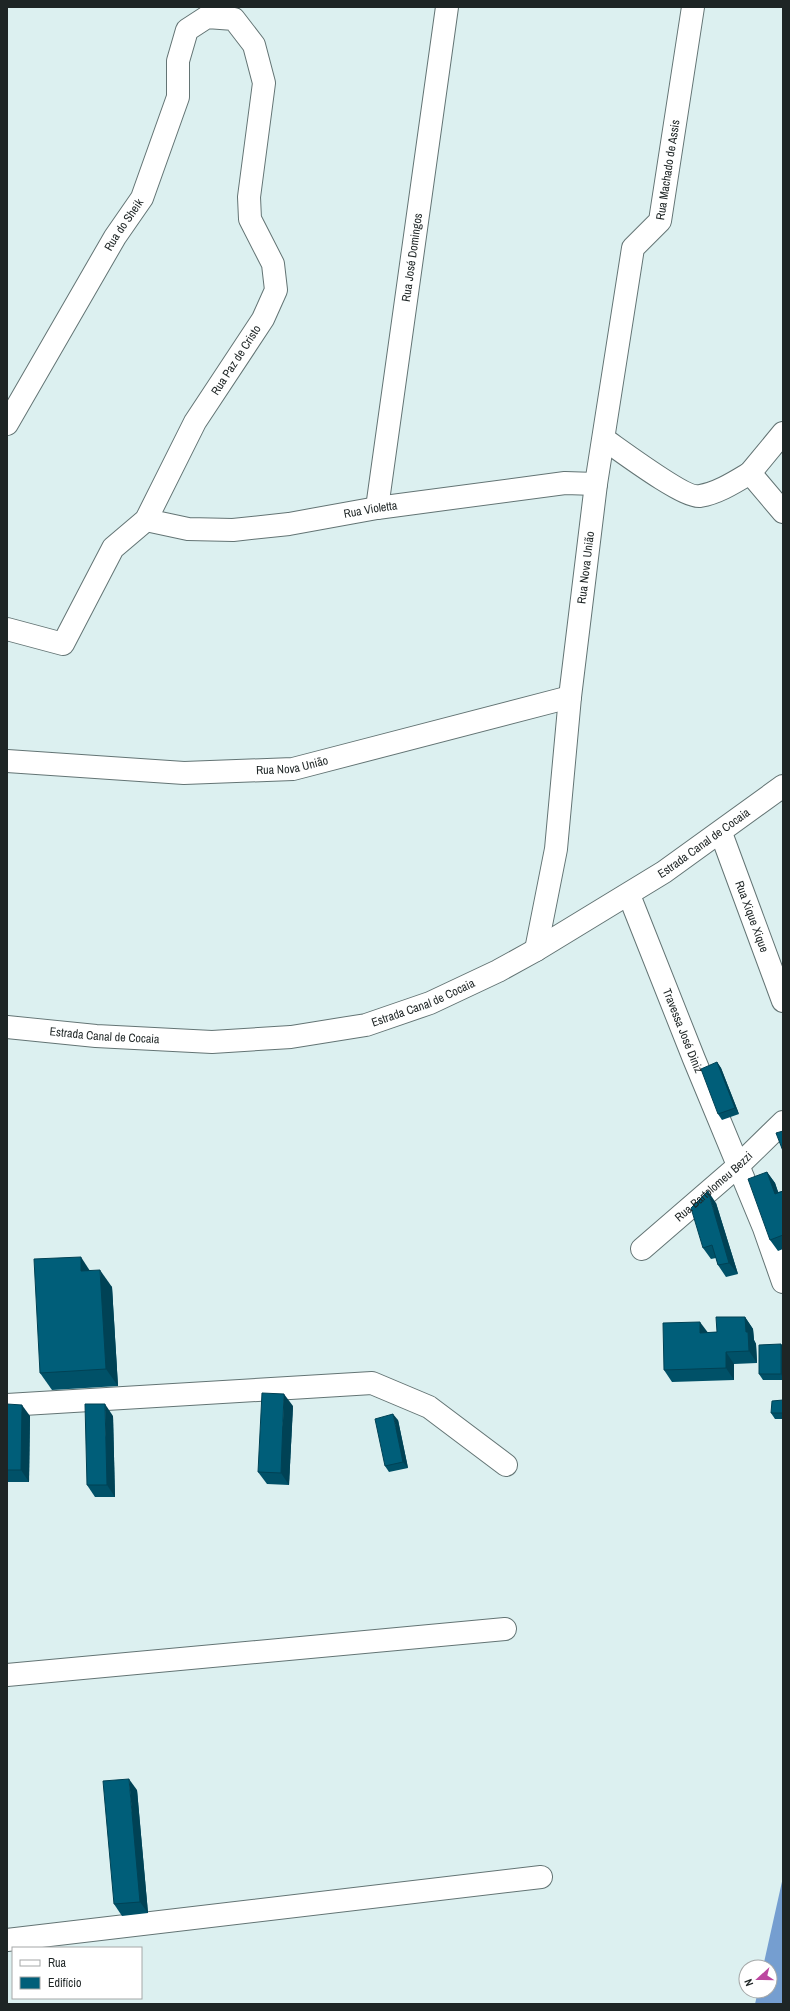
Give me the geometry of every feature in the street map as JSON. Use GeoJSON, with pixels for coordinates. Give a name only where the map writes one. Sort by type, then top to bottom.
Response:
{"type":"FeatureCollection","features":[{"type":"Feature","properties":{"kind":"street","name":"Rua José Domingos"},"geometry":{"type":"LineString","coordinates":[[377,508],[447,7]]}},
{"type":"Feature","properties":{"kind":"street","name":"Rua Machado de Assis"},"geometry":{"type":"LineString","coordinates":[[604,439],[633,248],[660,221],[693,7]]}},
{"type":"Feature","properties":{"kind":"street","name":"Rua do Sheik"},"geometry":{"type":"LineString","coordinates":[[7,424],[115,237],[142,198],[178,97],[178,61],[187,30],[207,18]]}},
{"type":"Feature","properties":{"kind":"street","name":"Rua Paz de Cristo"},"geometry":{"type":"LineString","coordinates":[[7,628],[63,644],[113,548],[146,520],[195,422],[263,319],[276,290],[273,264],[250,219],[249,197],[264,83],[254,45],[234,19],[207,18]]}},
{"type":"Feature","properties":{"kind":"street"},"geometry":{"type":"LineString","coordinates":[[604,439],[683,492],[699,497],[725,488],[750,474],[783,433]]}},
{"type":"Feature","properties":{"kind":"street","name":"Rua Nova União"},"geometry":{"type":"LineString","coordinates":[[536,950],[556,849],[570,697],[596,484],[604,439]]}},
{"type":"Feature","properties":{"kind":"street"},"geometry":{"type":"LineString","coordinates":[[750,474],[783,512]]}},
{"type":"Feature","properties":{"kind":"street","name":"Rua Violetta"},"geometry":{"type":"LineString","coordinates":[[146,520],[188,529],[232,530],[289,524],[377,508],[565,483],[596,484]]}},
{"type":"Feature","properties":{"kind":"street","name":"Rua Nova União"},"geometry":{"type":"LineString","coordinates":[[7,761],[184,773],[293,769],[570,697]]}},
{"type":"Feature","properties":{"kind":"street","name":"Estrada Canal de Cocaia"},"geometry":{"type":"LineString","coordinates":[[7,1027],[96,1036],[212,1042],[291,1037],[366,1025],[430,1003],[498,971],[536,950],[629,895],[721,832],[783,786]]}},
{"type":"Feature","properties":{"kind":"street","name":"Rua Xique Xique"},"geometry":{"type":"LineString","coordinates":[[721,832],[783,1001]]}},
{"type":"Feature","properties":{"kind":"street","name":"Travessa José Diniz"},"geometry":{"type":"LineString","coordinates":[[629,895],[764,1228],[783,1282]]}},
{"type":"Feature","properties":{"kind":"street","name":"Rua Bartolomeu Bezzi"},"geometry":{"type":"LineString","coordinates":[[642,1249],[738,1166],[783,1122]]}},
{"type":"Feature","properties":{"kind":"street"},"geometry":{"type":"LineString","coordinates":[[7,1405],[372,1384],[429,1407],[506,1465]]}},
{"type":"Feature","properties":{"kind":"street"},"geometry":{"type":"LineString","coordinates":[[7,1675],[505,1630]]}},
{"type":"Feature","properties":{"kind":"street"},"geometry":{"type":"LineString","coordinates":[[7,1940],[541,1877]]}},
{"type":"Feature","properties":{"kind":"water"},"geometry":{"type":"Polygon","coordinates":[[[783,1877],[783,2004],[755,2004],[756,1999],[778,1999],[778,1959],[765,1959],[783,1877]]]}},
{"type":"Feature","properties":{"kind":"building"},"geometry":{"type":"Polygon","coordinates":[[[717,1062],[735,1108],[718,1114],[701,1069],[717,1062]]]}},
{"type":"Feature","properties":{"kind":"building"},"geometry":{"type":"Polygon","coordinates":[[[783,1131],[783,1151],[776,1133],[783,1131]]]}},
{"type":"Feature","properties":{"kind":"building"},"geometry":{"type":"Polygon","coordinates":[[[767,1172],[775,1194],[783,1191],[783,1235],[770,1240],[748,1179],[767,1172]]]}},
{"type":"Feature","properties":{"kind":"building"},"geometry":{"type":"Polygon","coordinates":[[[708,1191],[729,1263],[718,1265],[712,1245],[703,1248],[691,1208],[708,1191]]]}},
{"type":"Feature","properties":{"kind":"building"},"geometry":{"type":"Polygon","coordinates":[[[81,1257],[81,1271],[100,1270],[106,1369],[40,1373],[34,1259],[81,1257]]]}},
{"type":"Feature","properties":{"kind":"building"},"geometry":{"type":"Polygon","coordinates":[[[716,1317],[745,1317],[746,1332],[748,1332],[749,1351],[726,1352],[726,1368],[664,1370],[663,1323],[700,1322],[700,1333],[717,1332],[716,1317]]]}},
{"type":"Feature","properties":{"kind":"building"},"geometry":{"type":"Polygon","coordinates":[[[781,1344],[781,1374],[759,1374],[759,1345],[781,1344]]]}},
{"type":"Feature","properties":{"kind":"building"},"geometry":{"type":"Polygon","coordinates":[[[262,1393],[284,1394],[281,1473],[258,1472],[262,1393]]]}},
{"type":"Feature","properties":{"kind":"building"},"geometry":{"type":"Polygon","coordinates":[[[783,1400],[783,1413],[771,1413],[772,1401],[783,1400]]]}},
{"type":"Feature","properties":{"kind":"building"},"geometry":{"type":"Polygon","coordinates":[[[7,1404],[22,1405],[21,1470],[7,1470],[7,1404]]]}},
{"type":"Feature","properties":{"kind":"building"},"geometry":{"type":"Polygon","coordinates":[[[85,1404],[105,1404],[107,1485],[87,1485],[85,1404]]]}},
{"type":"Feature","properties":{"kind":"building"},"geometry":{"type":"Polygon","coordinates":[[[393,1414],[403,1462],[385,1466],[375,1419],[393,1414]]]}},
{"type":"Feature","properties":{"kind":"building"},"geometry":{"type":"Polygon","coordinates":[[[129,1779],[140,1902],[114,1904],[103,1781],[129,1779]]]}}]}
